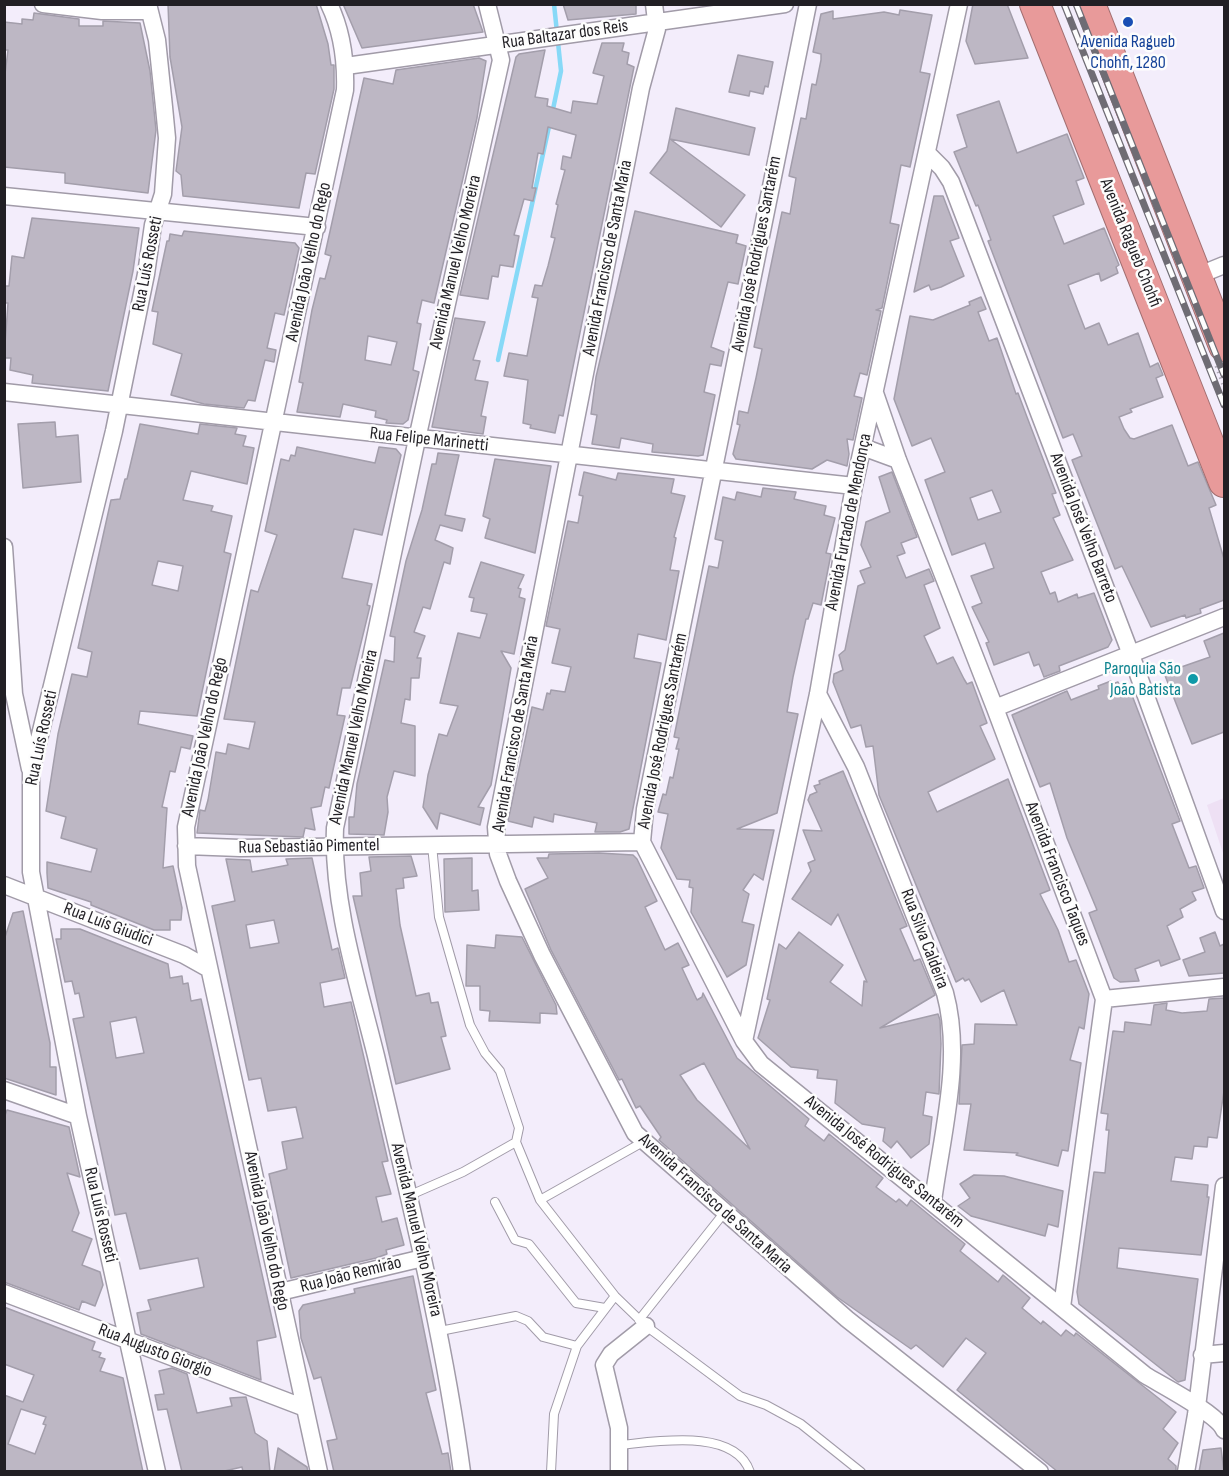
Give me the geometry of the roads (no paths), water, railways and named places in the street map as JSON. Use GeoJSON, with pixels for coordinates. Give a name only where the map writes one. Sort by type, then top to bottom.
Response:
{"type":"FeatureCollection","features":[{"type":"Feature","properties":{"kind":"highway","name":"Avenida Ragueb Chohfi"},"geometry":{"type":"LineString","coordinates":[[1035,4],[1224,482]]}},
{"type":"Feature","properties":{"kind":"highway"},"geometry":{"type":"LineString","coordinates":[[1090,4],[1211,271],[1224,346]]}},
{"type":"Feature","properties":{"kind":"street"},"geometry":{"type":"LineString","coordinates":[[43,4],[102,11],[148,8]]}},
{"type":"Feature","properties":{"kind":"street","name":"Avenida João Velho do Rego"},"geometry":{"type":"LineString","coordinates":[[319,1472],[187,866],[186,826],[345,90],[346,66],[342,42],[329,4]]}},
{"type":"Feature","properties":{"kind":"street","name":"Avenida Manuel Velho Moreira"},"geometry":{"type":"LineString","coordinates":[[462,1472],[440,1331],[345,924],[334,847],[335,828],[417,439],[501,60],[487,4]]}},
{"type":"Feature","properties":{"kind":"street","name":"Avenida Francisco de Santa Maria"},"geometry":{"type":"LineString","coordinates":[[654,4],[656,23],[641,88],[496,827],[497,845],[508,881],[542,955],[629,1124],[643,1142],[847,1319],[1040,1472]]}},
{"type":"Feature","properties":{"kind":"street","name":"Rua Baltazar dos Reis"},"geometry":{"type":"LineString","coordinates":[[346,66],[785,4]]}},
{"type":"Feature","properties":{"kind":"street","name":"Avenida José Rodrigues Santarém"},"geometry":{"type":"LineString","coordinates":[[808,4],[645,809],[642,842],[744,1041],[761,1064],[1146,1375],[1212,1414],[1224,1430]]}},
{"type":"Feature","properties":{"kind":"street","name":"Avenida Furtado de Mendonça"},"geometry":{"type":"LineString","coordinates":[[744,1041],[818,694],[854,486],[959,4]]}},
{"type":"Feature","properties":{"kind":"street","name":"Rua Luís Rosseti"},"geometry":{"type":"LineString","coordinates":[[148,8],[157,40],[167,138],[163,194],[157,212],[118,405],[31,772],[29,841],[35,896],[78,1116],[158,1472]]}},
{"type":"Feature","properties":{"kind":"street","name":"Avenida José Velho Barreto"},"geometry":{"type":"LineString","coordinates":[[927,153],[942,168],[951,183],[1130,652],[1224,911]]}},
{"type":"Feature","properties":{"kind":"street"},"geometry":{"type":"LineString","coordinates":[[4,196],[317,227]]}},
{"type":"Feature","properties":{"kind":"street","name":"Rua Felipe Marinetti"},"geometry":{"type":"LineString","coordinates":[[4,392],[854,486]]}},
{"type":"Feature","properties":{"kind":"street","name":"Avenida Francisco Taques"},"geometry":{"type":"LineString","coordinates":[[875,393],[898,460],[995,708],[1104,999],[1062,1307]]}},
{"type":"Feature","properties":{"kind":"street"},"geometry":{"type":"LineString","coordinates":[[862,451],[868,449],[898,460]]}},
{"type":"Feature","properties":{"kind":"street"},"geometry":{"type":"LineString","coordinates":[[4,547],[16,705],[31,772]]}},
{"type":"Feature","properties":{"kind":"street"},"geometry":{"type":"LineString","coordinates":[[995,708],[1130,652],[1224,617]]}},
{"type":"Feature","properties":{"kind":"street","name":"Rua Silva Caldeira"},"geometry":{"type":"LineString","coordinates":[[818,694],[856,767],[945,993],[951,1015],[953,1037],[949,1085],[933,1201]]}},
{"type":"Feature","properties":{"kind":"street"},"geometry":{"type":"LineString","coordinates":[[16,705],[33,711],[49,702]]}},
{"type":"Feature","properties":{"kind":"street","name":"Rua Sebastião Pimentel"},"geometry":{"type":"LineString","coordinates":[[186,846],[240,848],[642,842]]}},
{"type":"Feature","properties":{"kind":"street","name":"Rua Luís Giudici"},"geometry":{"type":"LineString","coordinates":[[4,885],[184,955],[209,969]]}},
{"type":"Feature","properties":{"kind":"street"},"geometry":{"type":"LineString","coordinates":[[1104,999],[1224,987]]}},
{"type":"Feature","properties":{"kind":"street"},"geometry":{"type":"LineString","coordinates":[[4,1090],[78,1116]]}},
{"type":"Feature","properties":{"kind":"street"},"geometry":{"type":"LineString","coordinates":[[1186,1472],[1197,1406],[1224,1186]]}},
{"type":"Feature","properties":{"kind":"street","name":"Rua João Remirão"},"geometry":{"type":"LineString","coordinates":[[280,1292],[423,1258]]}},
{"type":"Feature","properties":{"kind":"street","name":"Rua Augusto Giorgio"},"geometry":{"type":"LineString","coordinates":[[4,1293],[305,1408]]}},
{"type":"Feature","properties":{"kind":"street"},"geometry":{"type":"LineString","coordinates":[[618,1472],[620,1445],[617,1419],[604,1365],[611,1354],[642,1323]]}},
{"type":"Feature","properties":{"kind":"street"},"geometry":{"type":"LineString","coordinates":[[1202,1355],[1224,1353]]}},
{"type":"Feature","properties":{"kind":"lane"},"geometry":{"type":"LineString","coordinates":[[432,845],[439,916],[470,1025],[485,1053],[500,1071],[519,1128],[516,1142],[540,1200],[615,1296],[642,1323],[740,1396],[766,1405],[801,1424],[861,1472]]}},
{"type":"Feature","properties":{"kind":"lane"},"geometry":{"type":"LineString","coordinates":[[408,1196],[463,1172],[516,1142]]}},
{"type":"Feature","properties":{"kind":"lane"},"geometry":{"type":"LineString","coordinates":[[540,1200],[643,1142]]}},
{"type":"Feature","properties":{"kind":"lane"},"geometry":{"type":"LineString","coordinates":[[495,1202],[515,1240],[530,1244],[576,1303],[605,1308]]}},
{"type":"Feature","properties":{"kind":"lane"},"geometry":{"type":"LineString","coordinates":[[642,1323],[724,1213]]}},
{"type":"Feature","properties":{"kind":"lane"},"geometry":{"type":"LineString","coordinates":[[551,1472],[554,1414],[577,1346],[615,1296]]}},
{"type":"Feature","properties":{"kind":"lane"},"geometry":{"type":"LineString","coordinates":[[440,1331],[516,1316],[528,1322],[543,1337],[577,1346]]}},
{"type":"Feature","properties":{"kind":"lane"},"geometry":{"type":"LineString","coordinates":[[620,1445],[685,1439],[704,1441],[737,1454],[750,1472]]}},
{"type":"Feature","properties":{"kind":"waterway"},"geometry":{"type":"LineString","coordinates":[[552,114],[561,71],[554,4]]}},
{"type":"Feature","properties":{"kind":"waterway"},"geometry":{"type":"LineString","coordinates":[[498,360],[550,122]]}},
{"type":"Feature","properties":{"kind":"railway"},"geometry":{"type":"LineString","coordinates":[[1064,4],[1224,405]]}},
{"type":"Feature","properties":{"kind":"railway"},"geometry":{"type":"LineString","coordinates":[[1076,4],[1224,375]]}},
{"type":"Feature","properties":{"kind":"place","name":"Avenida Ragueb Chohfi, 1280"},"geometry":{"type":"Point","coordinates":[1128,22]}},
{"type":"Feature","properties":{"kind":"place","name":"Paroquia São João Batista"},"geometry":{"type":"Point","coordinates":[1193,679]}}]}
